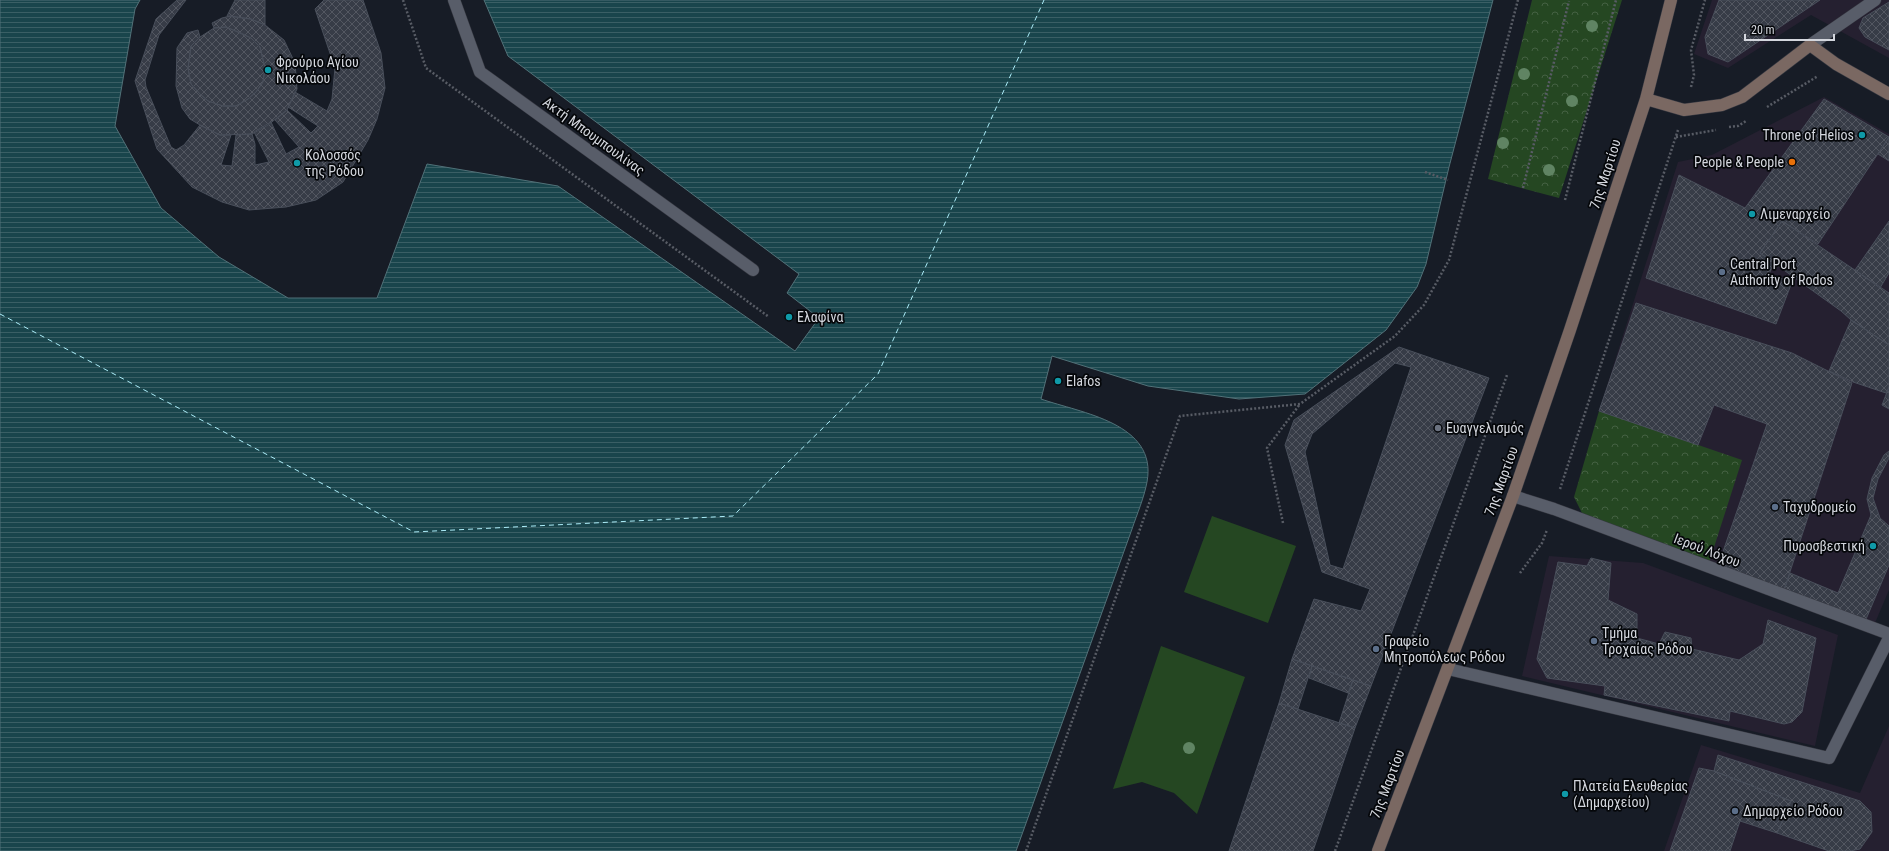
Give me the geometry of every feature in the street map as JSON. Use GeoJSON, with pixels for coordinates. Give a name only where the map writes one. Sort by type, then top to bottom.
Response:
{"type":"FeatureCollection","features":[{"type":"Feature","properties":{"kind":"main road","name":"7ης Μαρτίου"},"geometry":{"type":"LineString","coordinates":[[1378,851],[1448,668],[1487,560],[1513,496],[1646,100],[1671,0]]}},
{"type":"Feature","properties":{"kind":"main road"},"geometry":{"type":"LineString","coordinates":[[1646,100],[1684,110],[1722,105],[1742,97],[1810,45],[1836,64],[1889,94]]}},
{"type":"Feature","properties":{"kind":"street","name":"Ακτή Μπουμπουλίνας"},"geometry":{"type":"LineString","coordinates":[[454,0],[480,72],[753,270]]}},
{"type":"Feature","properties":{"kind":"street"},"geometry":{"type":"LineString","coordinates":[[1810,45],[1875,0]]}},
{"type":"Feature","properties":{"kind":"street","name":"Ιερού Λόχου"},"geometry":{"type":"LineString","coordinates":[[1513,496],[1554,509],[1889,634]]}},
{"type":"Feature","properties":{"kind":"street"},"geometry":{"type":"LineString","coordinates":[[1448,668],[1829,758],[1889,638]]}},
{"type":"Feature","properties":{"kind":"path"},"geometry":{"type":"LineString","coordinates":[[403,0],[426,68],[769,317]]}},
{"type":"Feature","properties":{"kind":"path"},"geometry":{"type":"LineString","coordinates":[[1282,523],[1267,448],[1300,404],[1395,336],[1424,305],[1449,260],[1518,0]]}},
{"type":"Feature","properties":{"kind":"path"},"geometry":{"type":"LineString","coordinates":[[1565,200],[1616,0]]}},
{"type":"Feature","properties":{"kind":"path"},"geometry":{"type":"LineString","coordinates":[[1520,573],[1542,543],[1676,137],[1694,75],[1691,50],[1705,0]]}},
{"type":"Feature","properties":{"kind":"path"},"geometry":{"type":"LineString","coordinates":[[1523,188],[1568,1]]}},
{"type":"Feature","properties":{"kind":"path"},"geometry":{"type":"LineString","coordinates":[[1764,110],[1823,73]]}},
{"type":"Feature","properties":{"kind":"path"},"geometry":{"type":"LineString","coordinates":[[1676,137],[1738,126],[1751,118]]}},
{"type":"Feature","properties":{"kind":"path"},"geometry":{"type":"LineString","coordinates":[[1425,172],[1448,180]]}},
{"type":"Feature","properties":{"kind":"path"},"geometry":{"type":"LineString","coordinates":[[1335,851],[1507,375]]}},
{"type":"Feature","properties":{"kind":"path"},"geometry":{"type":"LineString","coordinates":[[1026,851],[1180,416],[1300,404]]}},
{"type":"Feature","properties":{"kind":"shaded area"},"geometry":{"type":"Polygon","coordinates":[[[0,0],[140,0],[135,9],[115,126],[161,208],[219,257],[288,298],[377,298],[427,164],[558,186],[795,351],[819,318],[787,293],[799,274],[508,56],[484,0],[1493,0],[1449,167],[1426,264],[1417,287],[1386,330],[1305,394],[1239,399],[1148,386],[1052,356],[1041,399],[1095,416],[1113,424],[1129,434],[1141,446],[1147,462],[1147,482],[1140,506],[1016,851],[0,851],[0,0]]]}},
{"type":"Feature","properties":{"kind":"shaded area"},"geometry":{"type":"Polygon","coordinates":[[[1712,0],[1889,0],[1889,58],[1811,15],[1728,68],[1694,54],[1712,0]]]}},
{"type":"Feature","properties":{"kind":"shaded area"},"geometry":{"type":"Polygon","coordinates":[[[1824,97],[1889,134],[1889,590],[1872,630],[1708,566],[1599,411],[1678,162],[1712,155],[1824,97]]]}},
{"type":"Feature","properties":{"kind":"shaded area"},"geometry":{"type":"Polygon","coordinates":[[[1549,556],[1643,563],[1838,635],[1815,746],[1522,676],[1549,556]]]}},
{"type":"Feature","properties":{"kind":"shaded area"},"geometry":{"type":"Polygon","coordinates":[[[1889,726],[1889,851],[1664,851],[1701,745],[1860,793],[1889,726]]]}},
{"type":"Feature","properties":{"kind":"green space"},"geometry":{"type":"Polygon","coordinates":[[[1532,0],[1622,0],[1559,198],[1488,179],[1532,0]]]}},
{"type":"Feature","properties":{"kind":"green space"},"geometry":{"type":"Polygon","coordinates":[[[1599,411],[1742,460],[1708,566],[1586,521],[1574,497],[1599,411]]]}},
{"type":"Feature","properties":{"kind":"green space"},"geometry":{"type":"Polygon","coordinates":[[[1212,516],[1296,546],[1268,623],[1184,592],[1212,516]]]}},
{"type":"Feature","properties":{"kind":"green space"},"geometry":{"type":"Polygon","coordinates":[[[1161,646],[1245,677],[1197,814],[1174,793],[1142,782],[1113,789],[1161,646]]]}},
{"type":"Feature","properties":{"kind":"building"},"geometry":{"type":"Polygon","coordinates":[[[177,0],[186,0],[159,35],[145,80],[146,87],[171,147],[176,150],[184,145],[200,125],[220,135],[231,135],[221,165],[232,166],[236,135],[252,134],[255,144],[255,165],[269,162],[254,132],[271,122],[286,154],[299,147],[275,120],[287,110],[311,133],[318,126],[288,107],[295,92],[327,111],[332,99],[335,68],[315,9],[324,0],[363,0],[381,53],[385,88],[377,119],[368,140],[343,182],[316,200],[286,207],[249,210],[222,202],[192,187],[157,149],[135,81],[156,19],[177,0]]]}},
{"type":"Feature","properties":{"kind":"building"},"geometry":{"type":"Polygon","coordinates":[[[235,0],[265,0],[265,25],[251,19],[227,16],[235,0]]]}},
{"type":"Feature","properties":{"kind":"building"},"geometry":{"type":"Polygon","coordinates":[[[1719,0],[1820,0],[1728,62],[1708,54],[1705,37],[1719,0]]]}},
{"type":"Feature","properties":{"kind":"building"},"geometry":{"type":"Polygon","coordinates":[[[1889,2],[1889,50],[1865,37],[1859,28],[1863,18],[1889,2]]]}},
{"type":"Feature","properties":{"kind":"building"},"geometry":{"type":"Polygon","coordinates":[[[230,16],[251,19],[265,25],[284,40],[295,63],[297,89],[287,110],[268,125],[252,134],[220,135],[190,119],[182,108],[176,86],[177,48],[187,33],[198,30],[200,37],[191,46],[188,68],[191,84],[200,94],[208,101],[223,106],[236,106],[256,92],[263,82],[265,68],[260,47],[251,38],[241,33],[226,27],[214,28],[212,23],[230,16]]]}},
{"type":"Feature","properties":{"kind":"building"},"geometry":{"type":"Polygon","coordinates":[[[226,27],[251,38],[260,47],[265,68],[263,82],[256,92],[236,106],[223,106],[208,101],[191,84],[188,68],[191,46],[200,37],[214,28],[226,27]]]}},
{"type":"Feature","properties":{"kind":"building","name":"Λιμεναρχείο"},"geometry":{"type":"Polygon","coordinates":[[[1824,99],[1889,137],[1818,244],[1782,221],[1760,253],[1774,263],[1769,274],[1792,282],[1776,324],[1646,278],[1679,175],[1745,208],[1824,99]]]}},
{"type":"Feature","properties":{"kind":"building"},"geometry":{"type":"Polygon","coordinates":[[[1889,137],[1889,161],[1878,154],[1889,137]]]}},
{"type":"Feature","properties":{"kind":"building"},"geometry":{"type":"Polygon","coordinates":[[[1782,221],[1889,293],[1889,345],[1851,320],[1841,311],[1760,253],[1782,221]]]}},
{"type":"Feature","properties":{"kind":"building"},"geometry":{"type":"Polygon","coordinates":[[[1889,221],[1889,273],[1880,288],[1855,270],[1889,221]]]}},
{"type":"Feature","properties":{"kind":"building","name":"Ταχυδρομείο"},"geometry":{"type":"Polygon","coordinates":[[[1636,303],[1792,353],[1852,383],[1783,593],[1717,569],[1767,424],[1714,405],[1698,445],[1599,411],[1636,303]]]}},
{"type":"Feature","properties":{"kind":"building"},"geometry":{"type":"Polygon","coordinates":[[[1851,320],[1889,345],[1889,387],[1886,393],[1853,382],[1829,371],[1851,320]]]}},
{"type":"Feature","properties":{"kind":"building"},"geometry":{"type":"Polygon","coordinates":[[[1399,347],[1489,378],[1371,686],[1292,659],[1314,599],[1361,611],[1370,589],[1322,572],[1285,445],[1294,420],[1399,347]],[[1395,363],[1312,434],[1305,452],[1330,565],[1343,569],[1411,367],[1395,363]]]}},
{"type":"Feature","properties":{"kind":"building"},"geometry":{"type":"Polygon","coordinates":[[[1889,387],[1889,409],[1882,405],[1889,387]]]}},
{"type":"Feature","properties":{"kind":"building","name":"Πυροσβεστική"},"geometry":{"type":"Polygon","coordinates":[[[1889,451],[1889,458],[1878,479],[1873,498],[1880,518],[1889,526],[1889,565],[1864,624],[1783,593],[1790,573],[1838,593],[1871,515],[1867,499],[1872,478],[1884,455],[1889,451]]]}},
{"type":"Feature","properties":{"kind":"building","name":"Τμήμα Τροχαίας Ρόδου"},"geometry":{"type":"Polygon","coordinates":[[[1591,558],[1611,563],[1608,600],[1637,614],[1637,638],[1659,644],[1665,632],[1691,638],[1692,649],[1739,660],[1763,644],[1768,620],[1816,638],[1802,712],[1792,722],[1784,724],[1730,711],[1729,721],[1604,695],[1605,686],[1547,678],[1537,659],[1558,562],[1587,566],[1591,558]]]}},
{"type":"Feature","properties":{"kind":"building"},"geometry":{"type":"Polygon","coordinates":[[[1292,659],[1312,666],[1298,709],[1279,703],[1292,659]]]}},
{"type":"Feature","properties":{"kind":"building"},"geometry":{"type":"Polygon","coordinates":[[[1312,666],[1353,680],[1348,693],[1309,678],[1312,666]]]}},
{"type":"Feature","properties":{"kind":"building"},"geometry":{"type":"Polygon","coordinates":[[[1353,680],[1371,686],[1355,728],[1339,723],[1353,680]]]}},
{"type":"Feature","properties":{"kind":"building"},"geometry":{"type":"Polygon","coordinates":[[[1279,703],[1355,728],[1313,851],[1229,851],[1279,703]]]}},
{"type":"Feature","properties":{"kind":"building"},"geometry":{"type":"Polygon","coordinates":[[[1718,755],[1860,801],[1871,812],[1872,832],[1860,849],[1850,851],[1829,851],[1777,833],[1791,801],[1714,771],[1718,755]]]}},
{"type":"Feature","properties":{"kind":"building","name":"Δημαρχείο Ρόδου"},"geometry":{"type":"Polygon","coordinates":[[[1699,768],[1714,771],[1791,801],[1777,833],[1740,821],[1730,851],[1670,851],[1699,768]]]}},
{"type":"Feature","properties":{"kind":"ferry route"},"geometry":{"type":"LineString","coordinates":[[0,314],[414,532],[733,516],[878,374],[1044,0]]}},
{"type":"Feature","properties":{"kind":"place","name":"Φρούριο Αγίου Νικολάου"},"geometry":{"type":"Point","coordinates":[268,70]}},
{"type":"Feature","properties":{"kind":"place","name":"Throne of Helios"},"geometry":{"type":"Point","coordinates":[1862,135]}},
{"type":"Feature","properties":{"kind":"place","name":"People & People"},"geometry":{"type":"Point","coordinates":[1792,162]}},
{"type":"Feature","properties":{"kind":"place","name":"Κολοσσός της Ρόδου"},"geometry":{"type":"Point","coordinates":[297,163]}},
{"type":"Feature","properties":{"kind":"place","name":"Λιμεναρχείο"},"geometry":{"type":"Point","coordinates":[1752,214]}},
{"type":"Feature","properties":{"kind":"place","name":"Central Port Authority of Rodos"},"geometry":{"type":"Point","coordinates":[1722,272]}},
{"type":"Feature","properties":{"kind":"place","name":"Ελαφίνα"},"geometry":{"type":"Point","coordinates":[789,317]}},
{"type":"Feature","properties":{"kind":"place","name":"Elafos"},"geometry":{"type":"Point","coordinates":[1058,381]}},
{"type":"Feature","properties":{"kind":"place","name":"Ευαγγελισμός"},"geometry":{"type":"Point","coordinates":[1438,428]}},
{"type":"Feature","properties":{"kind":"place","name":"Ταχυδρομείο"},"geometry":{"type":"Point","coordinates":[1775,507]}},
{"type":"Feature","properties":{"kind":"place","name":"Πυροσβεστική"},"geometry":{"type":"Point","coordinates":[1873,546]}},
{"type":"Feature","properties":{"kind":"place","name":"Τμήμα Τροχαίας Ρόδου"},"geometry":{"type":"Point","coordinates":[1594,641]}},
{"type":"Feature","properties":{"kind":"place","name":"Γραφείο Μητροπόλεως Ρόδου"},"geometry":{"type":"Point","coordinates":[1376,649]}},
{"type":"Feature","properties":{"kind":"place","name":"Πλατεία Ελευθερίας (Δημαρχείου)"},"geometry":{"type":"Point","coordinates":[1565,794]}},
{"type":"Feature","properties":{"kind":"place","name":"Δημαρχείο Ρόδου"},"geometry":{"type":"Point","coordinates":[1735,811]}}]}
